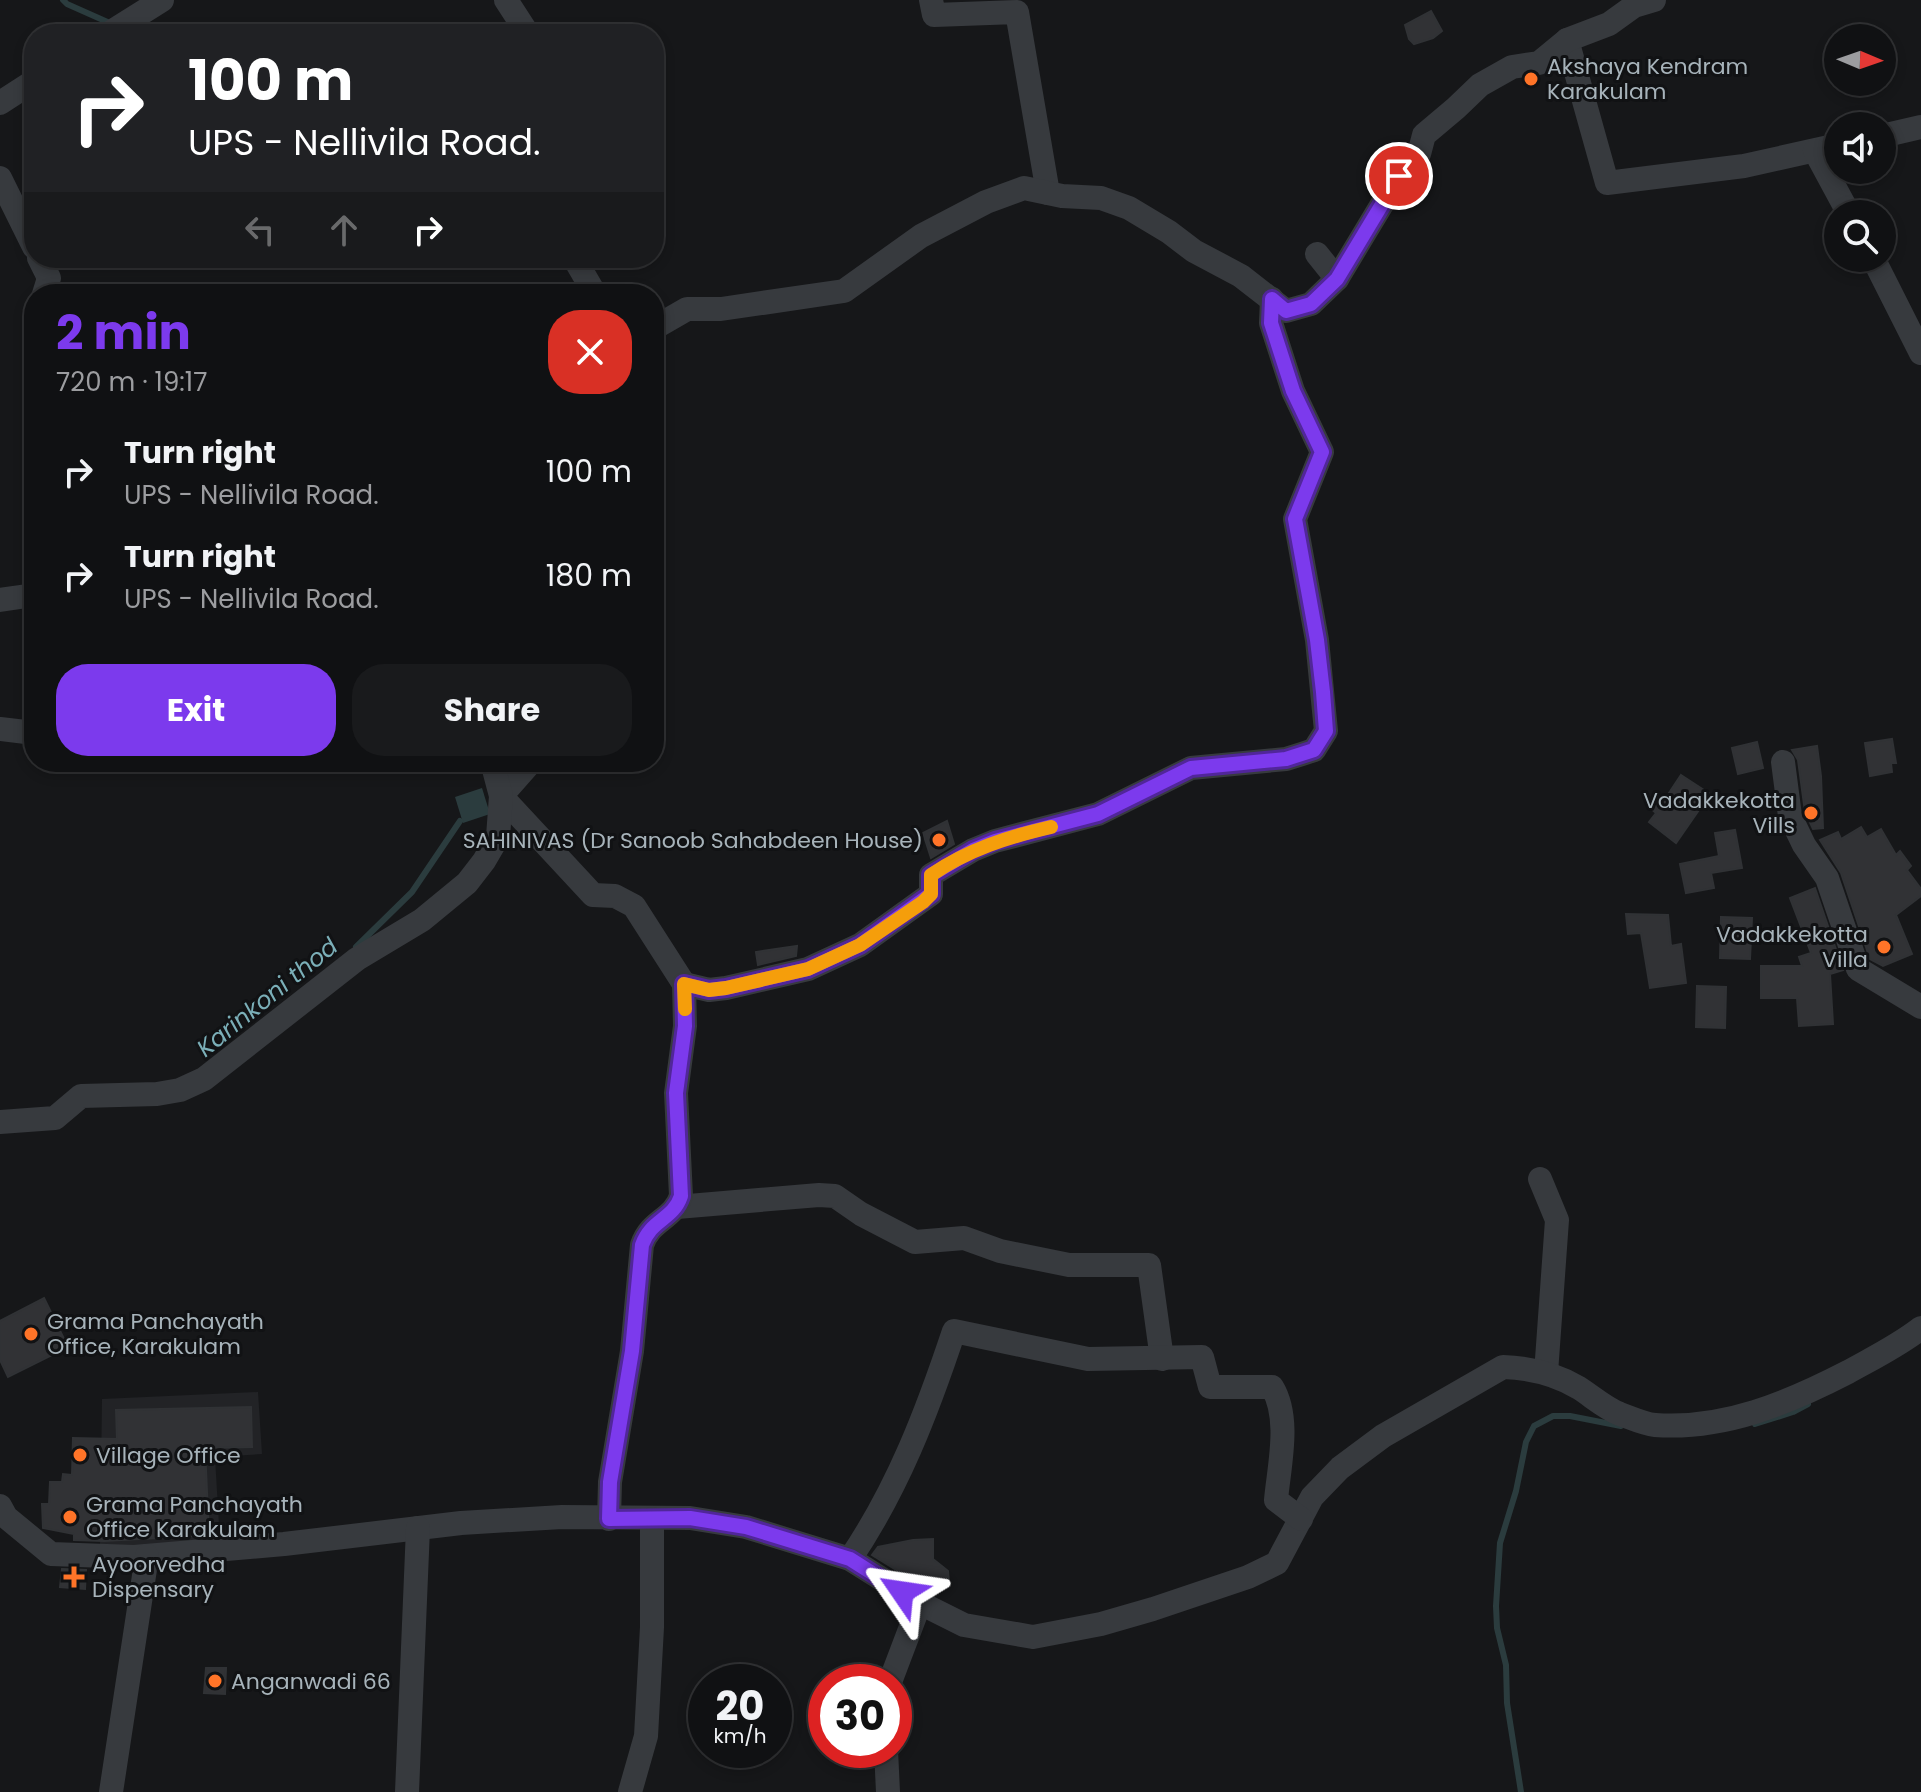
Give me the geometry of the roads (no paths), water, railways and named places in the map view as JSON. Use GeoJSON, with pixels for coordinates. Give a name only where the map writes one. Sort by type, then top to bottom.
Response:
{"type":"FeatureCollection","features":[{"type":"Feature","properties":{"kind":"street"},"geometry":{"type":"LineString","coordinates":[[125,20],[162,0]]}},
{"type":"Feature","properties":{"kind":"street"},"geometry":{"type":"LineString","coordinates":[[506,0],[522,24]]}},
{"type":"Feature","properties":{"kind":"street"},"geometry":{"type":"LineString","coordinates":[[931,0],[934,15],[1017,12],[1048,193]]}},
{"type":"Feature","properties":{"kind":"street"},"geometry":{"type":"LineString","coordinates":[[664,322],[687,309],[721,309],[844,291],[921,236],[986,202],[1024,188],[1101,198],[1129,208],[1204,257],[1241,276],[1286,311],[1311,304],[1337,279],[1399,176],[1419,154],[1424,135],[1480,85],[1512,67],[1539,63],[1567,40],[1609,24],[1634,6],[1654,0]]}},
{"type":"Feature","properties":{"kind":"street"},"geometry":{"type":"LineString","coordinates":[[1567,40],[1607,183],[1744,166],[1824,148]]}},
{"type":"Feature","properties":{"kind":"street"},"geometry":{"type":"LineString","coordinates":[[0,103],[24,87]]}},
{"type":"Feature","properties":{"kind":"street"},"geometry":{"type":"LineString","coordinates":[[1896,133],[1921,127]]}},
{"type":"Feature","properties":{"kind":"street"},"geometry":{"type":"LineString","coordinates":[[0,178],[24,227]]}},
{"type":"Feature","properties":{"kind":"street"},"geometry":{"type":"LineString","coordinates":[[1317,254],[1337,279]]}},
{"type":"Feature","properties":{"kind":"street"},"geometry":{"type":"LineString","coordinates":[[1880,272],[1921,353]]}},
{"type":"Feature","properties":{"kind":"street"},"geometry":{"type":"LineString","coordinates":[[684,984],[709,990],[726,988],[808,969],[860,945],[898,920],[931,894],[931,875],[973,850],[995,841],[1098,814],[1191,768],[1286,759],[1314,750],[1326,731],[1323,692],[1295,519],[1322,452],[1293,391],[1271,323],[1272,299]]}},
{"type":"Feature","properties":{"kind":"street"},"geometry":{"type":"LineString","coordinates":[[0,600],[24,596]]}},
{"type":"Feature","properties":{"kind":"street"},"geometry":{"type":"LineString","coordinates":[[0,729],[24,732]]}},
{"type":"Feature","properties":{"kind":"street"},"geometry":{"type":"LineString","coordinates":[[1783,762],[1790,816],[1804,845],[1827,878],[1858,969],[1921,1007]]}},
{"type":"Feature","properties":{"kind":"street"},"geometry":{"type":"LineString","coordinates":[[0,1122],[55,1118],[81,1096],[157,1094],[180,1090],[204,1079],[237,1050],[357,959],[422,920],[467,883],[498,837],[501,796],[495,772]]}},
{"type":"Feature","properties":{"kind":"street"},"geometry":{"type":"LineString","coordinates":[[501,796],[522,772]]}},
{"type":"Feature","properties":{"kind":"street"},"geometry":{"type":"LineString","coordinates":[[501,796],[593,895],[615,896],[634,906],[684,984],[685,1026],[676,1093],[681,1196],[677,1207],[647,1232],[642,1245],[632,1351],[610,1482],[609,1519]]}},
{"type":"Feature","properties":{"kind":"street"},"geometry":{"type":"LineString","coordinates":[[1540,1179],[1557,1220],[1546,1373]]}},
{"type":"Feature","properties":{"kind":"street"},"geometry":{"type":"LineString","coordinates":[[677,1207],[835,1196],[861,1214],[915,1242],[964,1238],[1000,1251],[1069,1265],[1149,1265],[1162,1359]]}},
{"type":"Feature","properties":{"kind":"street"},"geometry":{"type":"LineString","coordinates":[[0,1506],[6,1517],[51,1554],[147,1556],[418,1528],[562,1517],[690,1518],[746,1527],[850,1559],[920,1603],[964,1625],[1033,1637],[1114,1620],[1248,1577],[1277,1563],[1312,1497],[1340,1468],[1383,1436],[1503,1367],[1524,1367],[1546,1373],[1576,1386],[1611,1410],[1652,1425],[1703,1425],[1756,1413],[1807,1393],[1900,1344],[1921,1328]]}},
{"type":"Feature","properties":{"kind":"street"},"geometry":{"type":"LineString","coordinates":[[850,1559],[874,1523],[902,1470],[927,1411],[954,1331],[1088,1359],[1202,1357],[1210,1387],[1272,1387],[1278,1396],[1282,1426],[1276,1500],[1301,1519]]}},
{"type":"Feature","properties":{"kind":"street"},"geometry":{"type":"LineString","coordinates":[[630,1792],[646,1736],[652,1627],[652,1519]]}},
{"type":"Feature","properties":{"kind":"street"},"geometry":{"type":"LineString","coordinates":[[407,1792],[418,1528]]}},
{"type":"Feature","properties":{"kind":"street"},"geometry":{"type":"LineString","coordinates":[[111,1792],[147,1556]]}},
{"type":"Feature","properties":{"kind":"street"},"geometry":{"type":"LineString","coordinates":[[897,1664],[920,1603]]}},
{"type":"Feature","properties":{"kind":"street"},"geometry":{"type":"LineString","coordinates":[[887,1768],[888,1792]]}},
{"type":"Feature","properties":{"kind":"waterway"},"geometry":{"type":"LineString","coordinates":[[63,0],[112,24]]}},
{"type":"Feature","properties":{"kind":"waterway","name":"Karinkoni thod"},"geometry":{"type":"LineString","coordinates":[[356,947],[412,892],[460,821]]}},
{"type":"Feature","properties":{"kind":"waterway"},"geometry":{"type":"LineString","coordinates":[[1755,1424],[1808,1404]]}},
{"type":"Feature","properties":{"kind":"waterway"},"geometry":{"type":"LineString","coordinates":[[1521,1792],[1496,1606],[1500,1543],[1516,1491],[1526,1442],[1534,1426],[1553,1416],[1570,1416],[1621,1426]]}},
{"type":"Feature","properties":{"kind":"place","name":"Akshaya Kendram Karakulam"},"geometry":{"type":"Point","coordinates":[1531,79]}},
{"type":"Feature","properties":{"kind":"place","name":"Vadakkekotta Vills"},"geometry":{"type":"Point","coordinates":[1811,813]}},
{"type":"Feature","properties":{"kind":"place","name":"SAHINIVAS (Dr Sanoob Sahabdeen House)"},"geometry":{"type":"Point","coordinates":[939,840]}},
{"type":"Feature","properties":{"kind":"place","name":"Vadakkekotta Villa"},"geometry":{"type":"Point","coordinates":[1884,947]}},
{"type":"Feature","properties":{"kind":"place","name":"Grama Panchayath Office, Karakulam"},"geometry":{"type":"Point","coordinates":[31,1334]}},
{"type":"Feature","properties":{"kind":"place","name":"Village Office"},"geometry":{"type":"Point","coordinates":[80,1455]}},
{"type":"Feature","properties":{"kind":"place","name":"Grama Panchayath Office Karakulam"},"geometry":{"type":"Point","coordinates":[70,1517]}},
{"type":"Feature","properties":{"kind":"place","name":"Ayoorvedha Dispensary"},"geometry":{"type":"Point","coordinates":[74,1577]}},
{"type":"Feature","properties":{"kind":"place","name":"Anganwadi 66"},"geometry":{"type":"Point","coordinates":[215,1681]}}]}
